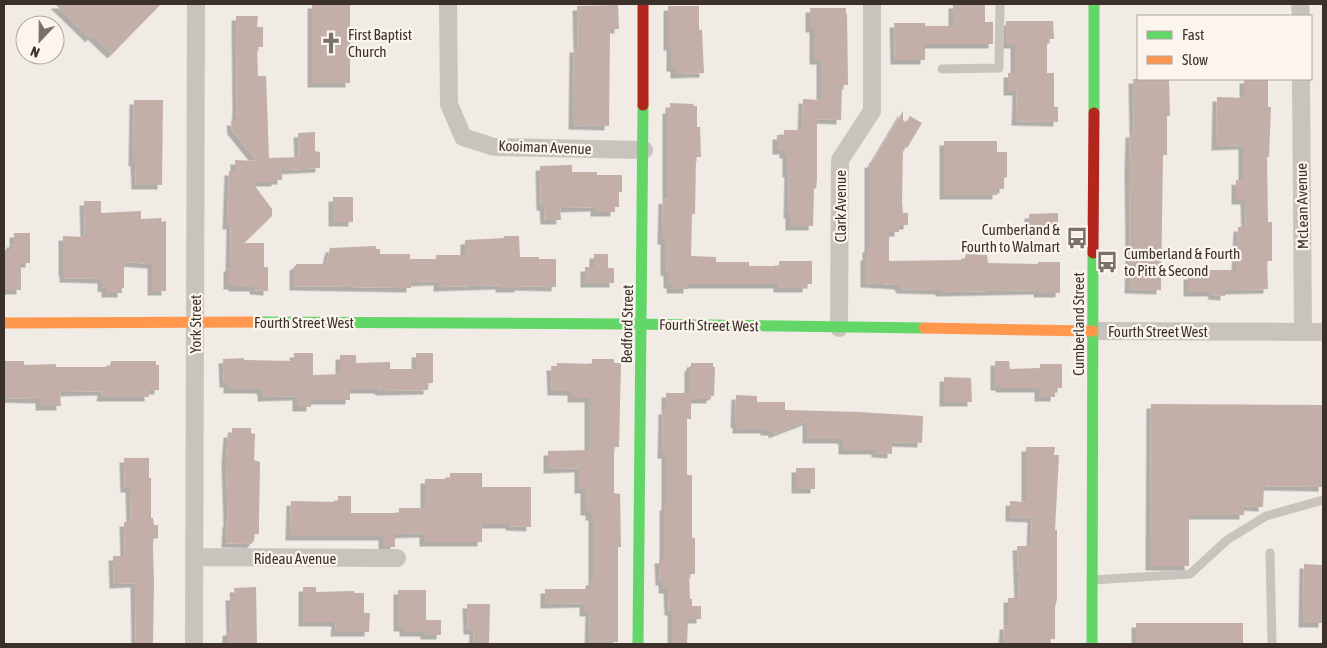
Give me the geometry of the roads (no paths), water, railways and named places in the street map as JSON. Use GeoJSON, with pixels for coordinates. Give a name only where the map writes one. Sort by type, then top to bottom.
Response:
{"type":"FeatureCollection","features":[{"type":"Feature","properties":{"kind":"street","name":"York Street"},"geometry":{"type":"LineString","coordinates":[[194,644],[196,4]]}},
{"type":"Feature","properties":{"kind":"street","name":"Kooiman Avenue"},"geometry":{"type":"LineString","coordinates":[[448,4],[450,104],[463,137],[494,147],[644,150]]}},
{"type":"Feature","properties":{"kind":"street","name":"Bedford Street"},"geometry":{"type":"LineString","coordinates":[[638,644],[644,150],[643,4]]}},
{"type":"Feature","properties":{"kind":"street","name":"Clark Avenue"},"geometry":{"type":"LineString","coordinates":[[839,328],[840,160],[872,111],[872,4]]}},
{"type":"Feature","properties":{"kind":"street","name":"Cumberland Street"},"geometry":{"type":"LineString","coordinates":[[1092,644],[1094,4]]}},
{"type":"Feature","properties":{"kind":"street","name":"McLean Avenue"},"geometry":{"type":"LineString","coordinates":[[1301,80],[1303,332]]}},
{"type":"Feature","properties":{"kind":"street","name":"Fourth Street West"},"geometry":{"type":"LineString","coordinates":[[4,323],[642,324],[1093,331],[1323,332]]}},
{"type":"Feature","properties":{"kind":"street","name":"Rideau Avenue"},"geometry":{"type":"LineString","coordinates":[[194,557],[397,558]]}},
{"type":"Feature","properties":{"kind":"lane"},"geometry":{"type":"LineString","coordinates":[[942,69],[999,68],[1000,4]]}},
{"type":"Feature","properties":{"kind":"lane"},"geometry":{"type":"LineString","coordinates":[[1092,580],[1190,574],[1227,540],[1266,516],[1323,500]]}},
{"type":"Feature","properties":{"kind":"lane"},"geometry":{"type":"LineString","coordinates":[[1270,553],[1272,644]]}},
{"type":"Feature","properties":{"kind":"place","name":"First Baptist Church"},"geometry":{"type":"Point","coordinates":[331,43]}},
{"type":"Feature","properties":{"kind":"place","name":"Cumberland & Fourth to Walmart"},"geometry":{"type":"Point","coordinates":[1077,238]}},
{"type":"Feature","properties":{"kind":"place","name":"Cumberland & Fourth to Pitt & Second"},"geometry":{"type":"Point","coordinates":[1107,262]}}]}
